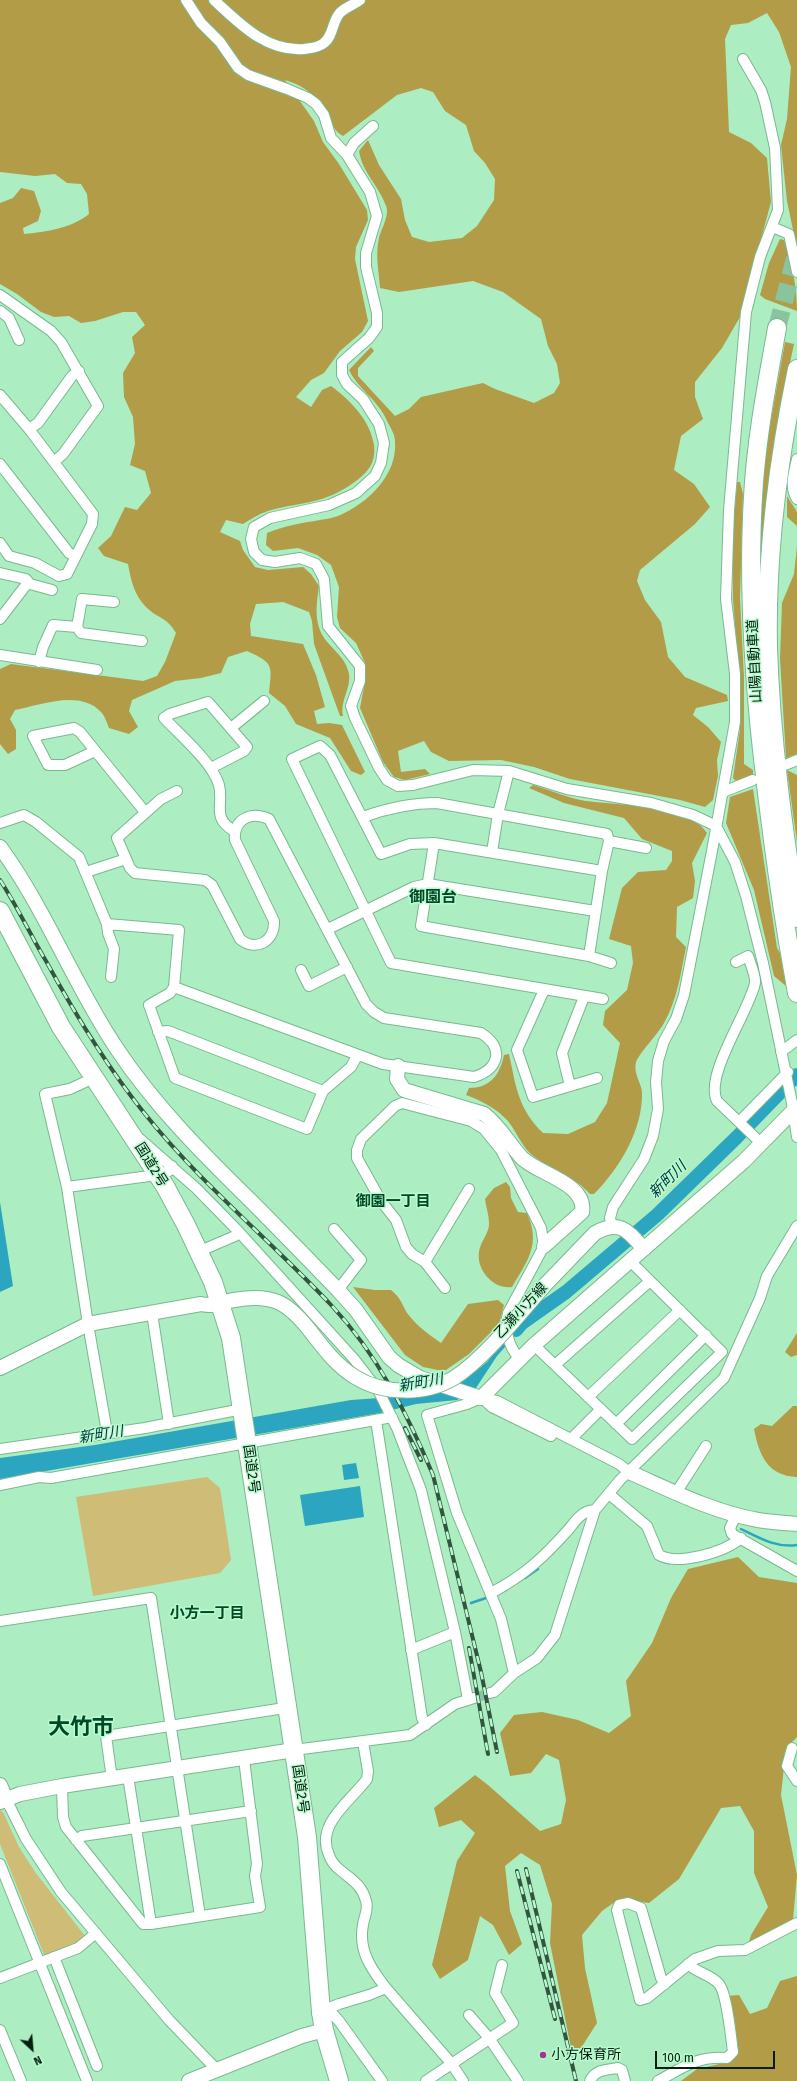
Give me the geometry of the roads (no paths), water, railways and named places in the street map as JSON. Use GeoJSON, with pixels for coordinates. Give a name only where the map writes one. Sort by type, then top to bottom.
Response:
{"type":"FeatureCollection","features":[{"type":"Feature","properties":{"kind":"highway","name":"山陽自動車道"},"geometry":{"type":"LineString","coordinates":[[777,328],[759,428],[753,497],[751,568],[756,694],[769,816],[797,993]]}},
{"type":"Feature","properties":{"kind":"highway","name":"山陽自動車道"},"geometry":{"type":"LineString","coordinates":[[797,369],[789,407],[774,521],[770,573],[768,646],[770,694],[779,792],[797,918]]}},
{"type":"Feature","properties":{"kind":"highway","name":"国道2号"},"geometry":{"type":"LineString","coordinates":[[0,911],[61,1028],[130,1132],[159,1172],[200,1251],[216,1305]]}},
{"type":"Feature","properties":{"kind":"highway","name":"国道2号"},"geometry":{"type":"LineString","coordinates":[[0,933],[66,1054],[85,1082],[159,1172],[186,1246],[231,1338],[236,1414],[242,1442],[290,1751],[307,1837],[320,2019],[329,2081]]}},
{"type":"Feature","properties":{"kind":"highway","name":"国道2号"},"geometry":{"type":"LineString","coordinates":[[242,1442],[278,1709],[290,1751]]}},
{"type":"Feature","properties":{"kind":"highway","name":"国道2号"},"geometry":{"type":"LineString","coordinates":[[320,2019],[339,2081]]}},
{"type":"Feature","properties":{"kind":"street"},"geometry":{"type":"LineString","coordinates":[[186,0],[201,23],[220,42],[238,68],[248,75],[308,98],[316,104],[324,115],[331,138],[347,155],[370,192],[376,206],[377,216],[366,253],[377,327],[369,338],[342,362],[342,375],[347,384],[363,399],[379,424],[384,444],[381,462],[375,476],[356,493],[329,506],[270,518],[254,527],[251,539],[254,552],[262,560],[275,562],[300,558],[316,564],[324,579],[328,626],[360,666],[360,681],[351,706],[355,718],[379,768],[387,780],[398,786],[406,786],[473,770],[508,771],[567,789],[651,803],[693,815],[716,826],[735,862],[746,896],[794,1107],[797,1137]]}},
{"type":"Feature","properties":{"kind":"street"},"geometry":{"type":"LineString","coordinates":[[214,0],[257,37],[276,45],[298,49],[314,48],[323,45],[329,38],[334,22],[340,12],[360,0]]}},
{"type":"Feature","properties":{"kind":"street"},"geometry":{"type":"LineString","coordinates":[[642,1247],[619,1228],[610,1218],[613,1207],[644,1159],[653,1136],[658,1109],[656,1082],[658,1061],[664,1041],[676,1019],[684,995],[735,722],[735,674],[726,599],[729,510],[746,312],[760,257],[778,210],[775,148],[761,90],[743,59]]}},
{"type":"Feature","properties":{"kind":"street"},"geometry":{"type":"LineString","coordinates":[[347,155],[354,143],[373,126]]}},
{"type":"Feature","properties":{"kind":"street"},"geometry":{"type":"LineString","coordinates":[[772,227],[789,234],[797,272]]}},
{"type":"Feature","properties":{"kind":"street"},"geometry":{"type":"LineString","coordinates":[[0,295],[51,331],[61,342],[79,370],[98,406],[63,454],[54,462]]}},
{"type":"Feature","properties":{"kind":"street"},"geometry":{"type":"LineString","coordinates":[[0,311],[9,318],[19,340]]}},
{"type":"Feature","properties":{"kind":"street"},"geometry":{"type":"LineString","coordinates":[[28,429],[38,423],[72,376],[79,370]]}},
{"type":"Feature","properties":{"kind":"street"},"geometry":{"type":"LineString","coordinates":[[0,396],[28,429],[93,514],[92,524],[67,574],[59,576],[35,563],[9,556],[0,543]]}},
{"type":"Feature","properties":{"kind":"street"},"geometry":{"type":"LineString","coordinates":[[797,459],[792,479],[794,495],[797,499]]}},
{"type":"Feature","properties":{"kind":"street"},"geometry":{"type":"LineString","coordinates":[[1,466],[68,553],[76,556]]}},
{"type":"Feature","properties":{"kind":"street"},"geometry":{"type":"LineString","coordinates":[[0,573],[26,579],[30,584],[52,590]]}},
{"type":"Feature","properties":{"kind":"street"},"geometry":{"type":"LineString","coordinates":[[0,619],[26,585],[30,584]]}},
{"type":"Feature","properties":{"kind":"street"},"geometry":{"type":"LineString","coordinates":[[114,602],[82,599],[77,627],[81,633],[142,641]]}},
{"type":"Feature","properties":{"kind":"street"},"geometry":{"type":"LineString","coordinates":[[39,662],[43,647],[53,625],[77,627]]}},
{"type":"Feature","properties":{"kind":"street"},"geometry":{"type":"LineString","coordinates":[[0,655],[97,670]]}},
{"type":"Feature","properties":{"kind":"street"},"geometry":{"type":"LineString","coordinates":[[231,728],[264,701]]}},
{"type":"Feature","properties":{"kind":"street"},"geometry":{"type":"LineString","coordinates":[[211,768],[244,751],[247,746],[208,702],[170,714],[164,718],[211,768],[219,785],[218,811],[227,826],[234,831]]}},
{"type":"Feature","properties":{"kind":"street"},"geometry":{"type":"LineString","coordinates":[[95,751],[65,765],[48,765],[33,736],[74,728],[80,732],[145,812]]}},
{"type":"Feature","properties":{"kind":"street"},"geometry":{"type":"LineString","coordinates":[[602,871],[434,843],[410,844],[381,854],[330,755],[320,746],[292,759],[391,963],[584,997],[603,999]]}},
{"type":"Feature","properties":{"kind":"street"},"geometry":{"type":"LineString","coordinates":[[785,765],[797,760]]}},
{"type":"Feature","properties":{"kind":"street"},"geometry":{"type":"LineString","coordinates":[[492,852],[498,814],[508,771]]}},
{"type":"Feature","properties":{"kind":"street"},"geometry":{"type":"LineString","coordinates":[[723,792],[753,780]]}},
{"type":"Feature","properties":{"kind":"street"},"geometry":{"type":"LineString","coordinates":[[174,987],[357,1056],[398,1066],[474,1077],[485,1074],[494,1066],[496,1056],[494,1046],[488,1038],[481,1033],[384,1018],[374,1012],[366,1004],[269,819],[261,815],[252,815],[236,825],[234,831],[235,840],[274,921],[274,929],[269,938],[260,945],[253,946],[245,944],[240,939],[212,885],[205,880],[139,875],[135,873],[130,868],[117,838],[161,799],[177,791]]}},
{"type":"Feature","properties":{"kind":"street"},"geometry":{"type":"LineString","coordinates":[[363,817],[388,808],[414,803],[437,803],[607,834],[609,841],[595,911],[589,956]]}},
{"type":"Feature","properties":{"kind":"street"},"geometry":{"type":"LineString","coordinates":[[0,823],[24,816],[36,822],[79,857],[107,924],[108,933],[114,948],[111,977]]}},
{"type":"Feature","properties":{"kind":"street"},"geometry":{"type":"LineString","coordinates":[[609,841],[646,848]]}},
{"type":"Feature","properties":{"kind":"street"},"geometry":{"type":"LineString","coordinates":[[434,843],[421,926],[589,956],[611,963]]}},
{"type":"Feature","properties":{"kind":"street"},"geometry":{"type":"LineString","coordinates":[[0,847],[37,907],[89,1004],[117,1050],[148,1092],[207,1159],[338,1290],[356,1310],[389,1357],[398,1365],[420,1378],[497,1401],[571,1439],[629,1472],[676,1493],[736,1515],[758,1520],[797,1524]]}},
{"type":"Feature","properties":{"kind":"street"},"geometry":{"type":"LineString","coordinates":[[86,872],[126,858]]}},
{"type":"Feature","properties":{"kind":"street"},"geometry":{"type":"LineString","coordinates":[[328,929],[414,887],[428,884],[595,911]]}},
{"type":"Feature","properties":{"kind":"street"},"geometry":{"type":"LineString","coordinates":[[107,924],[178,930],[174,987],[170,993],[149,1005],[175,1078],[307,1129],[323,1091],[351,1067],[357,1056]]}},
{"type":"Feature","properties":{"kind":"street"},"geometry":{"type":"LineString","coordinates":[[736,962],[748,956],[755,982],[716,1076],[714,1089],[717,1101],[760,1142]]}},
{"type":"Feature","properties":{"kind":"street"},"geometry":{"type":"LineString","coordinates":[[301,970],[309,986],[347,967]]}},
{"type":"Feature","properties":{"kind":"street"},"geometry":{"type":"LineString","coordinates":[[544,990],[517,1050],[532,1097],[597,1078]]}},
{"type":"Feature","properties":{"kind":"street"},"geometry":{"type":"LineString","coordinates":[[570,1086],[562,1053],[584,997]]}},
{"type":"Feature","properties":{"kind":"street"},"geometry":{"type":"LineString","coordinates":[[158,1032],[168,1031],[323,1091]]}},
{"type":"Feature","properties":{"kind":"street"},"geometry":{"type":"LineString","coordinates":[[781,1052],[797,1040]]}},
{"type":"Feature","properties":{"kind":"street"},"geometry":{"type":"LineString","coordinates":[[398,1066],[397,1079],[404,1090],[484,1114],[495,1122],[523,1159],[569,1186],[577,1193],[584,1206],[582,1212],[544,1246],[508,1313],[505,1324],[506,1330],[517,1356]]}},
{"type":"Feature","properties":{"kind":"street"},"geometry":{"type":"LineString","coordinates":[[740,1123],[787,1074]]}},
{"type":"Feature","properties":{"kind":"street"},"geometry":{"type":"LineString","coordinates":[[85,1082],[70,1089],[45,1094],[67,1187],[88,1324],[107,1432]]}},
{"type":"Feature","properties":{"kind":"street"},"geometry":{"type":"LineString","coordinates":[[445,1288],[426,1262],[412,1254],[406,1247],[396,1220],[381,1202],[357,1158],[357,1150],[361,1139],[395,1106],[402,1103],[471,1121],[484,1129],[501,1150],[512,1171],[541,1228],[544,1246]]}},
{"type":"Feature","properties":{"kind":"street"},"geometry":{"type":"LineString","coordinates":[[514,1674],[501,1619],[457,1513],[427,1415],[467,1404],[478,1396],[517,1356],[534,1344],[630,1261],[642,1247],[760,1142],[794,1107]]}},
{"type":"Feature","properties":{"kind":"street"},"geometry":{"type":"LineString","coordinates":[[3,1800],[20,1794],[62,1786],[290,1751],[410,1735],[447,1709],[471,1699],[421,1490],[390,1414],[378,1390],[354,1359],[239,1232],[159,1172],[67,1187]]}},
{"type":"Feature","properties":{"kind":"street"},"geometry":{"type":"LineString","coordinates":[[426,1262],[469,1189]]}},
{"type":"Feature","properties":{"kind":"street"},"geometry":{"type":"LineString","coordinates":[[490,1693],[494,1692],[514,1674],[537,1658],[555,1634],[595,1510],[629,1472],[724,1378],[757,1304],[767,1276],[797,1226]]}},
{"type":"Feature","properties":{"kind":"street","name":"乙瀬小方線"},"geometry":{"type":"LineString","coordinates":[[0,1368],[88,1324],[201,1304],[216,1305],[259,1298],[275,1300],[293,1310],[326,1351],[356,1378],[376,1386],[395,1390],[429,1388],[454,1377],[471,1364],[595,1233],[603,1228],[619,1228]]}},
{"type":"Feature","properties":{"kind":"street"},"geometry":{"type":"LineString","coordinates":[[334,1229],[361,1260],[338,1290]]}},
{"type":"Feature","properties":{"kind":"street"},"geometry":{"type":"LineString","coordinates":[[200,1251],[235,1236],[239,1232]]}},
{"type":"Feature","properties":{"kind":"street"},"geometry":{"type":"LineString","coordinates":[[534,1344],[632,1439],[722,1352],[630,1261]]}},
{"type":"Feature","properties":{"kind":"street"},"geometry":{"type":"LineString","coordinates":[[555,1365],[650,1281]]}},
{"type":"Feature","properties":{"kind":"street"},"geometry":{"type":"LineString","coordinates":[[588,1397],[680,1310]]}},
{"type":"Feature","properties":{"kind":"street"},"geometry":{"type":"LineString","coordinates":[[152,1313],[169,1424]]}},
{"type":"Feature","properties":{"kind":"street"},"geometry":{"type":"LineString","coordinates":[[616,1424],[706,1335]]}},
{"type":"Feature","properties":{"kind":"street"},"geometry":{"type":"LineString","coordinates":[[478,1396],[492,1407],[616,1469],[629,1472]]}},
{"type":"Feature","properties":{"kind":"street"},"geometry":{"type":"LineString","coordinates":[[571,1439],[601,1409]]}},
{"type":"Feature","properties":{"kind":"street"},"geometry":{"type":"LineString","coordinates":[[0,1450],[107,1432],[236,1414]]}},
{"type":"Feature","properties":{"kind":"street"},"geometry":{"type":"LineString","coordinates":[[0,1485],[39,1477],[50,1478],[242,1442],[376,1420],[390,1414]]}},
{"type":"Feature","properties":{"kind":"street"},"geometry":{"type":"LineString","coordinates":[[376,1420],[422,1718],[426,1725]]}},
{"type":"Feature","properties":{"kind":"street"},"geometry":{"type":"LineString","coordinates":[[676,1493],[706,1446]]}},
{"type":"Feature","properties":{"kind":"street"},"geometry":{"type":"LineString","coordinates":[[609,1494],[647,1526],[659,1555],[663,1557],[682,1560],[732,1546],[741,1538]]}},
{"type":"Feature","properties":{"kind":"street"},"geometry":{"type":"LineString","coordinates":[[491,1593],[515,1580],[543,1558],[580,1515],[590,1510],[595,1510]]}},
{"type":"Feature","properties":{"kind":"street"},"geometry":{"type":"LineString","coordinates":[[736,1515],[730,1528],[732,1534],[797,1571]]}},
{"type":"Feature","properties":{"kind":"street"},"geometry":{"type":"LineString","coordinates":[[0,1621],[151,1598],[172,1726],[200,1916]]}},
{"type":"Feature","properties":{"kind":"street"},"geometry":{"type":"LineString","coordinates":[[411,1650],[455,1632]]}},
{"type":"Feature","properties":{"kind":"street"},"geometry":{"type":"LineString","coordinates":[[112,1779],[106,1736],[278,1709]]}},
{"type":"Feature","properties":{"kind":"street"},"geometry":{"type":"LineString","coordinates":[[363,1742],[368,1771],[367,1779],[329,1824],[326,1849],[334,1865],[355,1880],[362,1890],[367,1903],[367,1911],[362,1932],[366,1960],[370,1968],[451,2063],[463,2081]]}},
{"type":"Feature","properties":{"kind":"street"},"geometry":{"type":"LineString","coordinates":[[792,1748],[787,1766],[797,1781]]}},
{"type":"Feature","properties":{"kind":"street"},"geometry":{"type":"LineString","coordinates":[[62,1786],[63,1816],[66,1827],[143,1924],[151,1924],[260,1907],[255,1876],[257,1864],[244,1759]]}},
{"type":"Feature","properties":{"kind":"street"},"geometry":{"type":"LineString","coordinates":[[128,1776],[151,1924]]}},
{"type":"Feature","properties":{"kind":"street"},"geometry":{"type":"LineString","coordinates":[[0,1785],[3,1800],[40,1863],[61,1892],[169,2020],[220,2075]]}},
{"type":"Feature","properties":{"kind":"street"},"geometry":{"type":"LineString","coordinates":[[76,1840],[82,1836],[251,1811]]}},
{"type":"Feature","properties":{"kind":"street"},"geometry":{"type":"LineString","coordinates":[[0,1864],[87,2081]]}},
{"type":"Feature","properties":{"kind":"street"},"geometry":{"type":"LineString","coordinates":[[664,1984],[641,1908],[628,1903],[620,1905],[617,1910],[640,2000],[647,1998],[695,1959],[718,1951],[745,1950],[797,1924]]}},
{"type":"Feature","properties":{"kind":"street"},"geometry":{"type":"LineString","coordinates":[[0,1978],[78,1948],[96,1933]]}},
{"type":"Feature","properties":{"kind":"street"},"geometry":{"type":"LineString","coordinates":[[54,1957],[97,2066]]}},
{"type":"Feature","properties":{"kind":"street"},"geometry":{"type":"LineString","coordinates":[[658,2081],[695,2060],[710,2057],[727,2058],[733,2052],[723,1991],[711,1977],[694,1970],[688,1964]]}},
{"type":"Feature","properties":{"kind":"street"},"geometry":{"type":"LineString","coordinates":[[426,2081],[513,2023],[495,1993],[502,1965]]}},
{"type":"Feature","properties":{"kind":"street"},"geometry":{"type":"LineString","coordinates":[[189,2081],[220,2075],[320,2019],[339,2004],[358,2000],[386,1988]]}},
{"type":"Feature","properties":{"kind":"street"},"geometry":{"type":"LineString","coordinates":[[469,2015],[490,2038],[518,2081]]}},
{"type":"Feature","properties":{"kind":"street"},"geometry":{"type":"LineString","coordinates":[[320,2019],[339,2021],[382,2081]]}},
{"type":"Feature","properties":{"kind":"street"},"geometry":{"type":"LineString","coordinates":[[0,2030],[21,2081]]}},
{"type":"Feature","properties":{"kind":"street"},"geometry":{"type":"LineString","coordinates":[[590,2081],[594,2074],[601,2070],[618,2068],[622,2070],[625,2081]]}},
{"type":"Feature","properties":{"kind":"water"},"geometry":{"type":"Polygon","coordinates":[[[0,1202],[13,1286],[0,1292],[0,1202]]]}},
{"type":"Feature","properties":{"kind":"water"},"geometry":{"type":"Polygon","coordinates":[[[530,1317],[519,1328],[513,1338],[497,1356],[474,1391],[457,1400],[416,1404],[380,1413],[0,1479],[0,1458],[95,1445],[351,1400],[436,1394],[466,1379],[487,1362],[521,1323],[530,1317]]]}},
{"type":"Feature","properties":{"kind":"water"},"geometry":{"type":"Polygon","coordinates":[[[356,1463],[359,1478],[344,1480],[342,1465],[356,1463]]]}},
{"type":"Feature","properties":{"kind":"water"},"geometry":{"type":"Polygon","coordinates":[[[360,1486],[364,1517],[305,1526],[300,1495],[360,1486]]]}},
{"type":"Feature","properties":{"kind":"waterway","name":"新町川"},"geometry":{"type":"LineString","coordinates":[[516,1330],[522,1323],[566,1292],[657,1215],[737,1137],[797,1075]]}},
{"type":"Feature","properties":{"kind":"waterway"},"geometry":{"type":"LineString","coordinates":[[741,1529],[775,1544],[789,1546],[797,1545]]}},
{"type":"Feature","properties":{"kind":"waterway"},"geometry":{"type":"LineString","coordinates":[[525,1578],[538,1569]]}},
{"type":"Feature","properties":{"kind":"waterway"},"geometry":{"type":"LineString","coordinates":[[496,1595],[506,1590]]}},
{"type":"Feature","properties":{"kind":"waterway"},"geometry":{"type":"LineString","coordinates":[[471,1603],[489,1597]]}},
{"type":"Feature","properties":{"kind":"tunnel"},"geometry":{"type":"LineString","coordinates":[[777,328],[797,251]]}},
{"type":"Feature","properties":{"kind":"tunnel"},"geometry":{"type":"LineString","coordinates":[[474,1698],[490,1693]]}},
{"type":"Feature","properties":{"kind":"railway"},"geometry":{"type":"LineString","coordinates":[[0,880],[80,1020],[131,1096],[189,1164],[332,1306],[363,1344],[390,1386],[413,1430],[433,1475],[481,1672],[497,1752]]}},
{"type":"Feature","properties":{"kind":"railway"},"geometry":{"type":"LineString","coordinates":[[405,1428],[421,1460]]}},
{"type":"Feature","properties":{"kind":"railway"},"geometry":{"type":"LineString","coordinates":[[469,1648],[488,1754]]}},
{"type":"Feature","properties":{"kind":"railway"},"geometry":{"type":"LineString","coordinates":[[526,1869],[576,2081]]}},
{"type":"Feature","properties":{"kind":"railway"},"geometry":{"type":"LineString","coordinates":[[517,1871],[555,2019]]}},
{"type":"Feature","properties":{"kind":"place","name":"小方保育所"},"geometry":{"type":"Point","coordinates":[543,2055]}},
{"type":"Feature","properties":{"kind":"district","name":"御園台"},"geometry":{"type":"Point","coordinates":[433,898]}},
{"type":"Feature","properties":{"kind":"district","name":"御園一丁目"},"geometry":{"type":"Point","coordinates":[393,1202]}},
{"type":"Feature","properties":{"kind":"district","name":"小方一丁目"},"geometry":{"type":"Point","coordinates":[207,1614]}},
{"type":"Feature","properties":{"kind":"district","name":"大竹市"},"geometry":{"type":"Point","coordinates":[81,1728]}}]}
